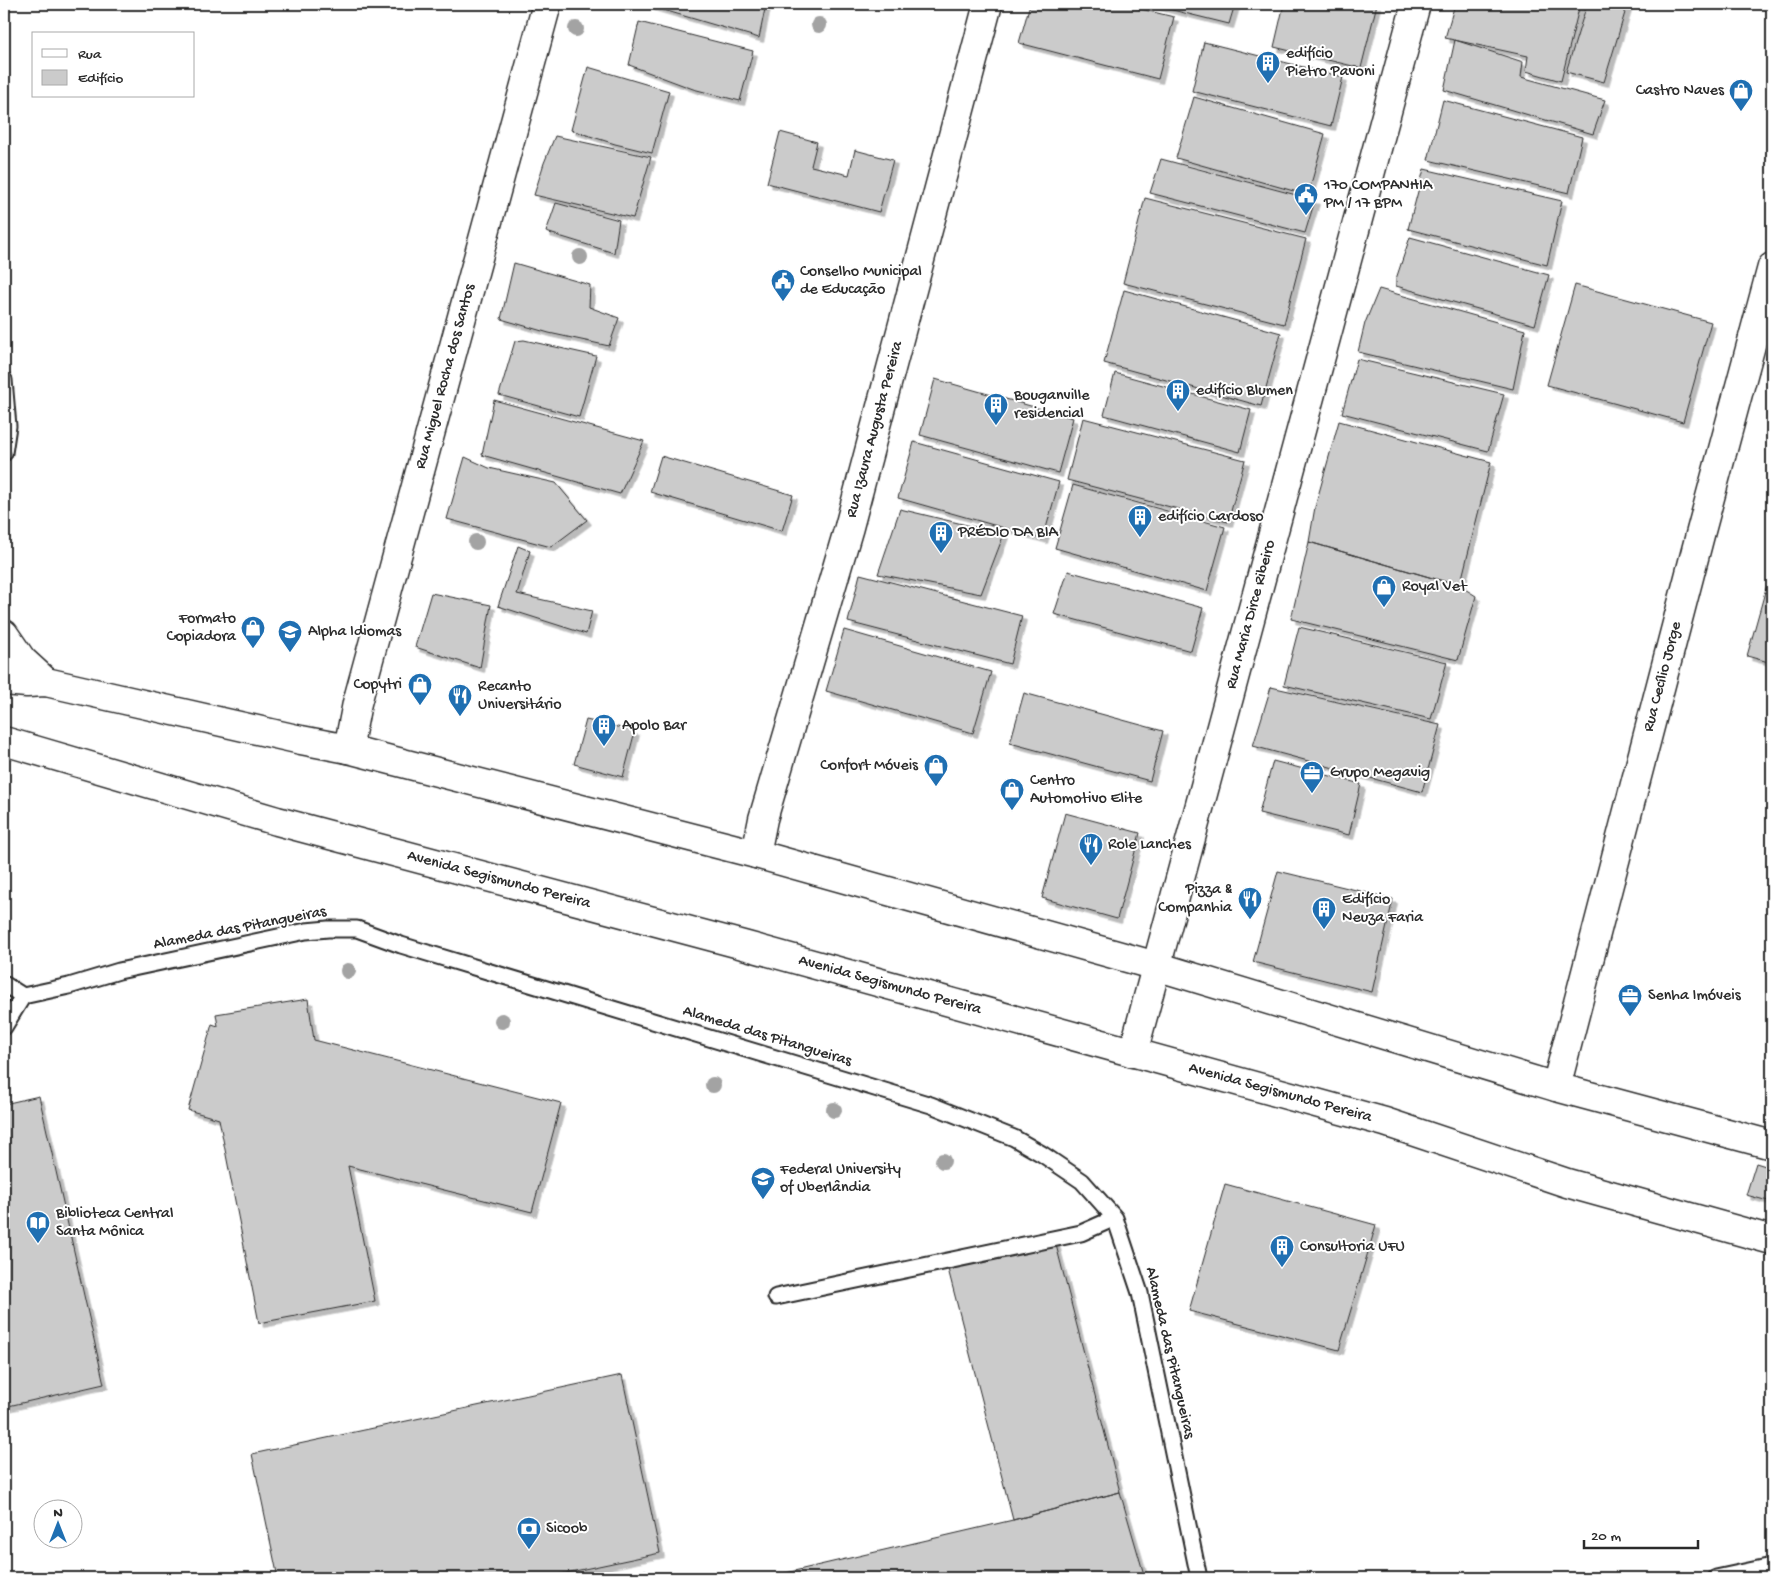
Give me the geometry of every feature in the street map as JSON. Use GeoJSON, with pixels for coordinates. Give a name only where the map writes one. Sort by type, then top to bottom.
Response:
{"type":"FeatureCollection","features":[{"type":"Feature","properties":{"kind":"main road","name":"Rua Miguel Rocha dos Santos"},"geometry":{"type":"LineString","coordinates":[[348,749],[357,703],[547,4]]}},
{"type":"Feature","properties":{"kind":"main road","name":"Rua Izaura Augusta Pereira"},"geometry":{"type":"LineString","coordinates":[[756,854],[764,819],[849,527],[988,4]]}},
{"type":"Feature","properties":{"kind":"main road","name":"Rua Maria Dirce Ribeiro"},"geometry":{"type":"LineString","coordinates":[[1133,1053],[1416,4]]}},
{"type":"Feature","properties":{"kind":"main road","name":"Rua Cecílio Jorge"},"geometry":{"type":"LineString","coordinates":[[1556,1086],[1772,267]]}},
{"type":"Feature","properties":{"kind":"main road"},"geometry":{"type":"LineString","coordinates":[[4,634],[22,660],[46,682]]}},
{"type":"Feature","properties":{"kind":"main road"},"geometry":{"type":"LineString","coordinates":[[4,681],[46,682],[348,749],[756,854],[1156,966],[1556,1086],[1772,1144]]}},
{"type":"Feature","properties":{"kind":"main road","name":"Avenida Segismundo Pereira"},"geometry":{"type":"LineString","coordinates":[[4,741],[277,821],[737,944],[1385,1122],[1567,1183],[1772,1240]]}},
{"type":"Feature","properties":{"kind":"lane"},"geometry":{"type":"LineString","coordinates":[[4,380],[8,426],[4,453]]}},
{"type":"Feature","properties":{"kind":"lane","name":"Alameda das Pitangueiras"},"geometry":{"type":"LineString","coordinates":[[23,996],[69,986],[119,970],[306,931],[328,928],[357,929],[401,945],[939,1108],[1014,1138],[1082,1181],[1116,1218],[1140,1293],[1199,1578]]}},
{"type":"Feature","properties":{"kind":"lane"},"geometry":{"type":"LineString","coordinates":[[4,984],[23,996],[4,1027]]}},
{"type":"Feature","properties":{"kind":"lane"},"geometry":{"type":"LineString","coordinates":[[776,1297],[1081,1233],[1116,1218]]}},
{"type":"Feature","properties":{"kind":"lane"},"geometry":{"type":"LineString","coordinates":[[1716,1578],[1772,1566]]}},
{"type":"Feature","properties":{"kind":"building"},"geometry":{"type":"Polygon","coordinates":[[[651,4],[766,4],[759,38],[650,6],[651,4]]]}},
{"type":"Feature","properties":{"kind":"building"},"geometry":{"type":"Polygon","coordinates":[[[1030,4],[1120,4],[1174,17],[1158,79],[1019,43],[1030,4]]]}},
{"type":"Feature","properties":{"kind":"building"},"geometry":{"type":"Polygon","coordinates":[[[1148,4],[1235,4],[1229,24],[1148,4]]]}},
{"type":"Feature","properties":{"kind":"building"},"geometry":{"type":"Polygon","coordinates":[[[1284,4],[1377,4],[1361,68],[1274,47],[1284,4]]]}},
{"type":"Feature","properties":{"kind":"building"},"geometry":{"type":"Polygon","coordinates":[[[1455,4],[1580,4],[1561,81],[1526,71],[1528,56],[1445,38],[1455,4]]]}},
{"type":"Feature","properties":{"kind":"building"},"geometry":{"type":"Polygon","coordinates":[[[1587,4],[1618,4],[1627,6],[1604,82],[1566,72],[1587,4]]]}},
{"type":"Feature","properties":{"kind":"building"},"geometry":{"type":"Polygon","coordinates":[[[639,22],[753,51],[740,101],[693,89],[629,65],[639,22]]]}},
{"type":"Feature","properties":{"kind":"building"},"geometry":{"type":"Polygon","coordinates":[[[1455,40],[1523,62],[1521,77],[1605,100],[1593,134],[1444,90],[1455,40]]]}},
{"type":"Feature","properties":{"kind":"building","name":"edifício Pietro Pavoni"},"geometry":{"type":"Polygon","coordinates":[[[1204,42],[1343,77],[1331,126],[1192,91],[1204,42]]]}},
{"type":"Feature","properties":{"kind":"building"},"geometry":{"type":"Polygon","coordinates":[[[588,67],[669,91],[652,153],[571,130],[588,67]]]}},
{"type":"Feature","properties":{"kind":"building"},"geometry":{"type":"Polygon","coordinates":[[[1194,97],[1325,134],[1308,195],[1176,158],[1194,97]]]}},
{"type":"Feature","properties":{"kind":"building"},"geometry":{"type":"Polygon","coordinates":[[[1443,100],[1582,137],[1569,193],[1428,160],[1443,100]]]}},
{"type":"Feature","properties":{"kind":"building"},"geometry":{"type":"Polygon","coordinates":[[[780,132],[817,142],[811,166],[849,175],[855,150],[893,160],[879,212],[767,183],[780,132]]]}},
{"type":"Feature","properties":{"kind":"building"},"geometry":{"type":"Polygon","coordinates":[[[555,136],[651,157],[633,218],[534,195],[555,136]]]}},
{"type":"Feature","properties":{"kind":"building"},"geometry":{"type":"Polygon","coordinates":[[[1161,159],[1315,200],[1305,233],[1150,193],[1161,159]]]}},
{"type":"Feature","properties":{"kind":"building"},"geometry":{"type":"Polygon","coordinates":[[[1424,169],[1562,201],[1547,265],[1408,229],[1424,169]]]}},
{"type":"Feature","properties":{"kind":"building"},"geometry":{"type":"Polygon","coordinates":[[[1145,198],[1306,239],[1284,324],[1123,283],[1145,198]]]}},
{"type":"Feature","properties":{"kind":"building"},"geometry":{"type":"Polygon","coordinates":[[[556,203],[619,220],[614,253],[546,232],[556,203]]]}},
{"type":"Feature","properties":{"kind":"building"},"geometry":{"type":"Polygon","coordinates":[[[1410,237],[1549,275],[1535,325],[1396,286],[1396,279],[1410,237]]]}},
{"type":"Feature","properties":{"kind":"building"},"geometry":{"type":"Polygon","coordinates":[[[514,263],[590,285],[589,307],[619,318],[609,346],[549,333],[501,319],[514,263]]]}},
{"type":"Feature","properties":{"kind":"building"},"geometry":{"type":"Polygon","coordinates":[[[1575,285],[1711,322],[1683,422],[1547,385],[1575,285]]]}},
{"type":"Feature","properties":{"kind":"building"},"geometry":{"type":"Polygon","coordinates":[[[1379,289],[1525,330],[1513,389],[1358,352],[1365,323],[1379,289]]]}},
{"type":"Feature","properties":{"kind":"building"},"geometry":{"type":"Polygon","coordinates":[[[1124,290],[1281,333],[1261,406],[1104,363],[1124,290]]]}},
{"type":"Feature","properties":{"kind":"building"},"geometry":{"type":"Polygon","coordinates":[[[524,340],[596,356],[579,417],[499,395],[515,341],[524,340]]]}},
{"type":"Feature","properties":{"kind":"building"},"geometry":{"type":"Polygon","coordinates":[[[1357,359],[1504,394],[1488,451],[1342,413],[1357,359]]]}},
{"type":"Feature","properties":{"kind":"building","name":"edifício Blumen"},"geometry":{"type":"Polygon","coordinates":[[[1115,373],[1251,410],[1240,452],[1104,415],[1115,373]]]}},
{"type":"Feature","properties":{"kind":"building","name":"Bouganville residencial"},"geometry":{"type":"Polygon","coordinates":[[[935,379],[1073,418],[1058,473],[920,435],[935,379]]]}},
{"type":"Feature","properties":{"kind":"building"},"geometry":{"type":"Polygon","coordinates":[[[494,400],[644,441],[620,494],[482,455],[494,400]]]}},
{"type":"Feature","properties":{"kind":"building"},"geometry":{"type":"Polygon","coordinates":[[[1083,418],[1245,460],[1228,522],[1067,480],[1083,418]]]}},
{"type":"Feature","properties":{"kind":"building"},"geometry":{"type":"Polygon","coordinates":[[[1339,421],[1491,462],[1460,586],[1309,542],[1315,507],[1339,421]]]}},
{"type":"Feature","properties":{"kind":"building"},"geometry":{"type":"Polygon","coordinates":[[[914,442],[1059,482],[1043,539],[898,498],[914,442]]]}},
{"type":"Feature","properties":{"kind":"building"},"geometry":{"type":"Polygon","coordinates":[[[661,456],[793,495],[782,531],[650,492],[661,456]]]}},
{"type":"Feature","properties":{"kind":"building"},"geometry":{"type":"Polygon","coordinates":[[[465,457],[489,468],[556,483],[587,520],[551,547],[447,519],[465,457]]]}},
{"type":"Feature","properties":{"kind":"building","name":"edifício Cardoso"},"geometry":{"type":"Polygon","coordinates":[[[1073,485],[1225,527],[1207,591],[1055,548],[1073,485]]]}},
{"type":"Feature","properties":{"kind":"building","name":"PRÉDIO DA BIA"},"geometry":{"type":"Polygon","coordinates":[[[900,509],[1004,534],[981,594],[878,574],[900,509]]]}},
{"type":"Feature","properties":{"kind":"building","name":"Royal Vet"},"geometry":{"type":"Polygon","coordinates":[[[1309,542],[1460,586],[1476,596],[1458,660],[1291,619],[1309,542]]]}},
{"type":"Feature","properties":{"kind":"building"},"geometry":{"type":"Polygon","coordinates":[[[518,546],[530,551],[517,594],[592,611],[586,634],[498,606],[518,546]]]}},
{"type":"Feature","properties":{"kind":"building"},"geometry":{"type":"Polygon","coordinates":[[[1068,571],[1203,608],[1191,651],[1054,614],[1068,571]]]}},
{"type":"Feature","properties":{"kind":"building"},"geometry":{"type":"Polygon","coordinates":[[[860,574],[1022,616],[1010,664],[848,622],[860,574]]]}},
{"type":"Feature","properties":{"kind":"building"},"geometry":{"type":"Polygon","coordinates":[[[1770,574],[1772,574],[1772,663],[1747,656],[1770,574]]]}},
{"type":"Feature","properties":{"kind":"building"},"geometry":{"type":"Polygon","coordinates":[[[431,593],[491,605],[480,668],[415,647],[431,593]]]}},
{"type":"Feature","properties":{"kind":"building"},"geometry":{"type":"Polygon","coordinates":[[[1299,627],[1447,662],[1431,719],[1284,685],[1299,627]]]}},
{"type":"Feature","properties":{"kind":"building"},"geometry":{"type":"Polygon","coordinates":[[[844,630],[991,672],[973,733],[826,691],[844,630]]]}},
{"type":"Feature","properties":{"kind":"building"},"geometry":{"type":"Polygon","coordinates":[[[1271,687],[1440,725],[1422,792],[1253,746],[1271,687]]]}},
{"type":"Feature","properties":{"kind":"building"},"geometry":{"type":"Polygon","coordinates":[[[1024,693],[1163,731],[1150,781],[1010,743],[1024,693]]]}},
{"type":"Feature","properties":{"kind":"building","name":"Apolo Bar"},"geometry":{"type":"Polygon","coordinates":[[[586,720],[635,731],[623,777],[574,764],[586,720]]]}},
{"type":"Feature","properties":{"kind":"building","name":"Grupo Megavig"},"geometry":{"type":"Polygon","coordinates":[[[1273,761],[1361,784],[1349,835],[1259,813],[1273,761]]]}},
{"type":"Feature","properties":{"kind":"building","name":"Role Lanches"},"geometry":{"type":"Polygon","coordinates":[[[1065,813],[1140,833],[1117,919],[1042,898],[1065,813]]]}},
{"type":"Feature","properties":{"kind":"building","name":"Edifício Neuza Faria"},"geometry":{"type":"Polygon","coordinates":[[[1278,871],[1393,899],[1372,992],[1253,962],[1278,871]]]}},
{"type":"Feature","properties":{"kind":"building"},"geometry":{"type":"Polygon","coordinates":[[[308,999],[314,1040],[561,1103],[532,1212],[348,1166],[375,1301],[259,1323],[219,1119],[188,1110],[212,1024],[218,1026],[216,1014],[308,999]]]}},
{"type":"Feature","properties":{"kind":"building","name":"Biblioteca Central Santa Mônica"},"geometry":{"type":"Polygon","coordinates":[[[39,1096],[104,1384],[4,1407],[4,1104],[39,1096]]]}},
{"type":"Feature","properties":{"kind":"building"},"geometry":{"type":"Polygon","coordinates":[[[1756,1163],[1772,1168],[1772,1202],[1746,1195],[1756,1163]]]}},
{"type":"Feature","properties":{"kind":"building","name":"Consultoria UFU"},"geometry":{"type":"Polygon","coordinates":[[[1225,1184],[1376,1225],[1339,1350],[1189,1311],[1225,1184]]]}},
{"type":"Feature","properties":{"kind":"building"},"geometry":{"type":"Polygon","coordinates":[[[1055,1241],[1120,1492],[1013,1520],[948,1269],[1055,1241]]]}},
{"type":"Feature","properties":{"kind":"building"},"geometry":{"type":"Polygon","coordinates":[[[622,1375],[660,1553],[542,1578],[278,1578],[252,1454],[622,1375]]]}},
{"type":"Feature","properties":{"kind":"building"},"geometry":{"type":"Polygon","coordinates":[[[1120,1492],[1145,1578],[764,1578],[1013,1520],[1120,1492]]]}},
{"type":"Feature","properties":{"kind":"building"},"geometry":{"type":"Polygon","coordinates":[[[646,1570],[648,1578],[609,1578],[646,1570]]]}},
{"type":"Feature","properties":{"kind":"place","name":"edifício Pietro Pavoni"},"geometry":{"type":"Point","coordinates":[1268,84]}},
{"type":"Feature","properties":{"kind":"place","name":"Castro Naves"},"geometry":{"type":"Point","coordinates":[1741,112]}},
{"type":"Feature","properties":{"kind":"place","name":"170 COMPANHIA PM / 17 BPM"},"geometry":{"type":"Point","coordinates":[1306,216]}},
{"type":"Feature","properties":{"kind":"place","name":"Conselho Municipal de Educação"},"geometry":{"type":"Point","coordinates":[783,302]}},
{"type":"Feature","properties":{"kind":"place","name":"edifício Blumen"},"geometry":{"type":"Point","coordinates":[1178,412]}},
{"type":"Feature","properties":{"kind":"place","name":"Bouganville residencial"},"geometry":{"type":"Point","coordinates":[996,426]}},
{"type":"Feature","properties":{"kind":"place","name":"edifício Cardoso"},"geometry":{"type":"Point","coordinates":[1140,538]}},
{"type":"Feature","properties":{"kind":"place","name":"PRÉDIO DA BIA"},"geometry":{"type":"Point","coordinates":[941,554]}},
{"type":"Feature","properties":{"kind":"place","name":"Royal Vet"},"geometry":{"type":"Point","coordinates":[1384,608]}},
{"type":"Feature","properties":{"kind":"place","name":"Formato Copiadora"},"geometry":{"type":"Point","coordinates":[253,649]}},
{"type":"Feature","properties":{"kind":"place","name":"Alpha Idiomas"},"geometry":{"type":"Point","coordinates":[290,653]}},
{"type":"Feature","properties":{"kind":"place","name":"Copytri"},"geometry":{"type":"Point","coordinates":[420,706]}},
{"type":"Feature","properties":{"kind":"place","name":"Recanto Universitário"},"geometry":{"type":"Point","coordinates":[460,717]}},
{"type":"Feature","properties":{"kind":"place","name":"Apolo Bar"},"geometry":{"type":"Point","coordinates":[604,747]}},
{"type":"Feature","properties":{"kind":"place","name":"Confort Móveis"},"geometry":{"type":"Point","coordinates":[936,787]}},
{"type":"Feature","properties":{"kind":"place","name":"Grupo Megavig"},"geometry":{"type":"Point","coordinates":[1312,794]}},
{"type":"Feature","properties":{"kind":"place","name":"Centro Automotivo Elite"},"geometry":{"type":"Point","coordinates":[1012,811]}},
{"type":"Feature","properties":{"kind":"place","name":"Role Lanches"},"geometry":{"type":"Point","coordinates":[1091,866]}},
{"type":"Feature","properties":{"kind":"place","name":"Pizza & Companhia"},"geometry":{"type":"Point","coordinates":[1250,920]}},
{"type":"Feature","properties":{"kind":"place","name":"Edifício Neuza Faria"},"geometry":{"type":"Point","coordinates":[1324,930]}},
{"type":"Feature","properties":{"kind":"place","name":"Senha Imóveis"},"geometry":{"type":"Point","coordinates":[1630,1017]}},
{"type":"Feature","properties":{"kind":"place","name":"Federal University of Uberlândia"},"geometry":{"type":"Point","coordinates":[763,1200]}},
{"type":"Feature","properties":{"kind":"place","name":"Biblioteca Central Santa Mônica"},"geometry":{"type":"Point","coordinates":[38,1244]}},
{"type":"Feature","properties":{"kind":"place","name":"Consultoria UFU"},"geometry":{"type":"Point","coordinates":[1282,1268]}},
{"type":"Feature","properties":{"kind":"place","name":"Sicoob"},"geometry":{"type":"Point","coordinates":[529,1550]}}]}
